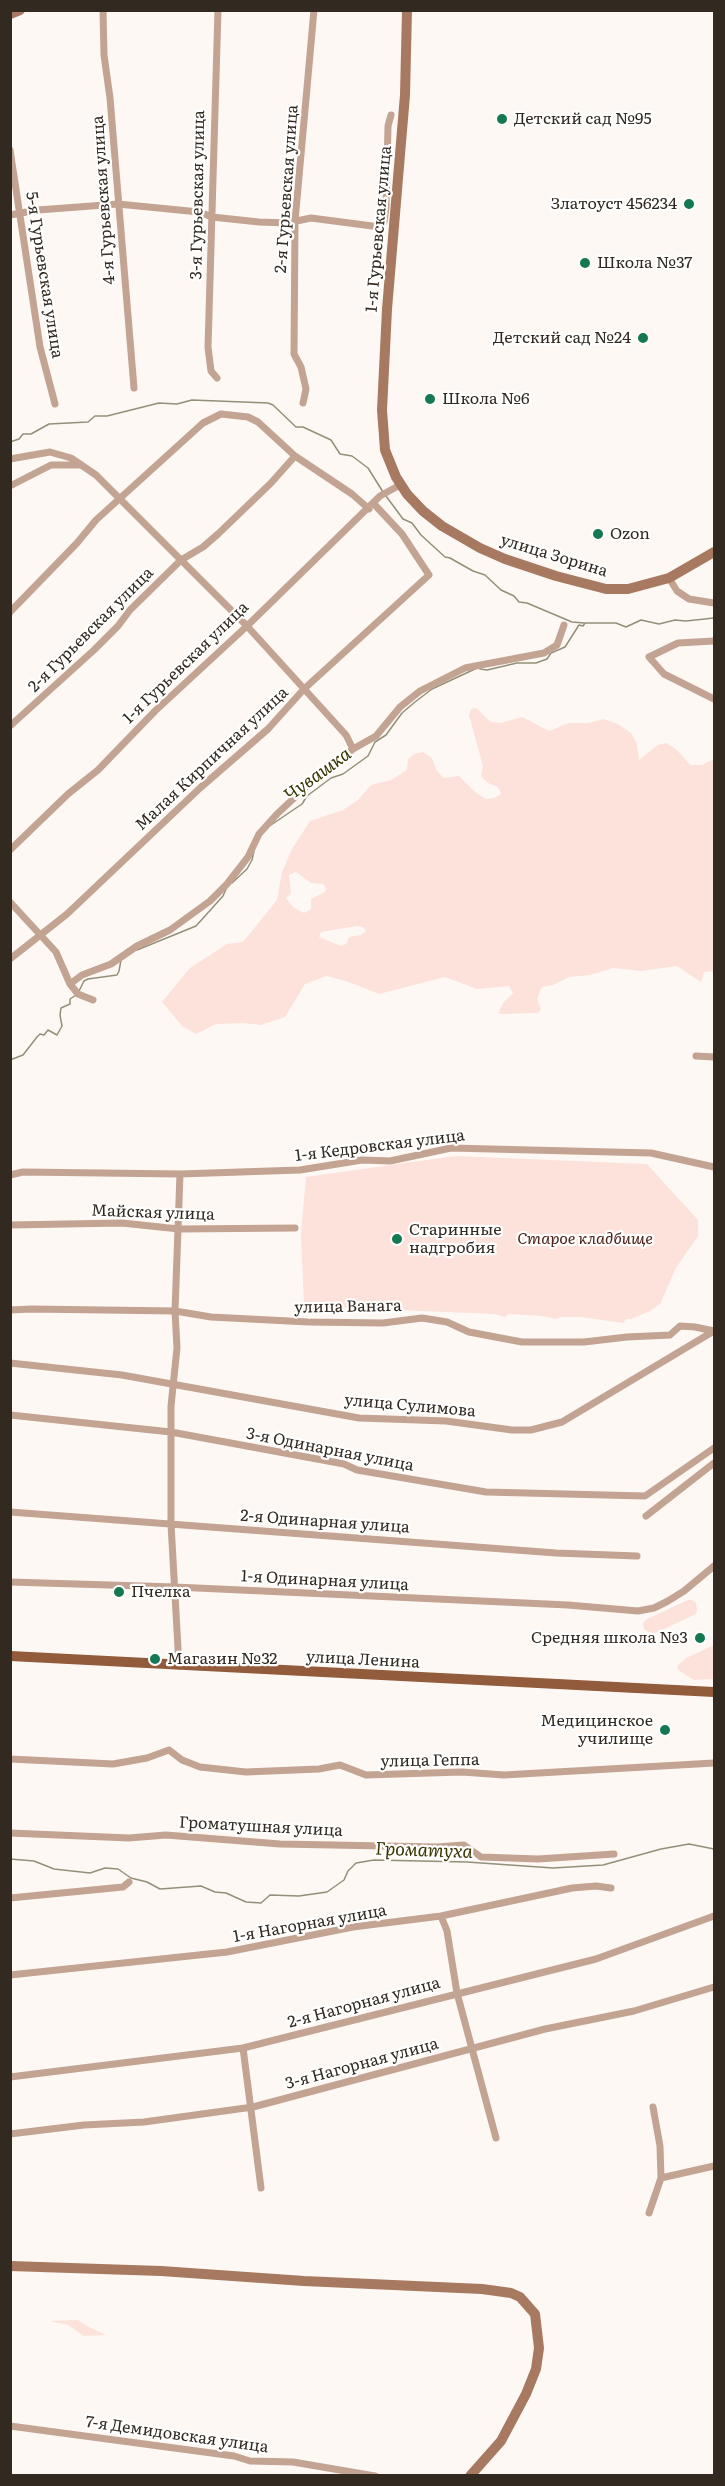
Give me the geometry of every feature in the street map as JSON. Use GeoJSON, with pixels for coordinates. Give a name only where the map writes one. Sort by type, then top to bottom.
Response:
{"type":"FeatureCollection","features":[{"type":"Feature","properties":{"kind":"main road"},"geometry":{"type":"LineString","coordinates":[[10,14],[20,10]]}},
{"type":"Feature","properties":{"kind":"main road","name":"1-я Гурьевская улица"},"geometry":{"type":"LineString","coordinates":[[385,450],[382,410],[387,309],[405,95],[407,10]]}},
{"type":"Feature","properties":{"kind":"main road","name":"улица Зорина"},"geometry":{"type":"LineString","coordinates":[[385,450],[400,485],[423,510],[442,526],[480,548],[505,559],[556,576],[606,589],[628,589],[669,578],[714,552]]}},
{"type":"Feature","properties":{"kind":"main road","name":"улица Ленина"},"geometry":{"type":"LineString","coordinates":[[10,1656],[714,1692]]}},
{"type":"Feature","properties":{"kind":"main road"},"geometry":{"type":"LineString","coordinates":[[10,2266],[161,2271],[304,2281],[482,2289],[511,2293],[529,2304],[535,2314],[539,2348],[536,2369],[526,2394],[501,2441],[470,2475]]}},
{"type":"Feature","properties":{"kind":"street","name":"4-я Гурьевская улица"},"geometry":{"type":"LineString","coordinates":[[103,10],[104,55],[110,98],[134,388]]}},
{"type":"Feature","properties":{"kind":"street","name":"3-я Гурьевская улица"},"geometry":{"type":"LineString","coordinates":[[217,378],[211,371],[208,347],[218,10]]}},
{"type":"Feature","properties":{"kind":"street","name":"2-я Гурьевская улица"},"geometry":{"type":"LineString","coordinates":[[303,403],[306,389],[301,368],[294,354],[295,222],[314,10]]}},
{"type":"Feature","properties":{"kind":"street"},"geometry":{"type":"LineString","coordinates":[[10,215],[118,204],[259,222],[295,222],[304,218],[377,227],[383,225],[386,208],[388,126],[391,115]]}},
{"type":"Feature","properties":{"kind":"street","name":"5-я Гурьевская улица"},"geometry":{"type":"LineString","coordinates":[[10,150],[40,347],[55,404]]}},
{"type":"Feature","properties":{"kind":"street"},"geometry":{"type":"LineString","coordinates":[[10,612],[78,543],[96,520],[203,423],[221,414],[248,417],[258,422],[295,456],[371,506]]}},
{"type":"Feature","properties":{"kind":"street"},"geometry":{"type":"LineString","coordinates":[[10,459],[50,452],[71,458],[96,475],[247,626],[346,735],[353,749]]}},
{"type":"Feature","properties":{"kind":"street","name":"2-я Гурьевская улица"},"geometry":{"type":"LineString","coordinates":[[10,726],[94,650],[130,610],[181,560],[203,547],[272,483],[295,456]]}},
{"type":"Feature","properties":{"kind":"street"},"geometry":{"type":"LineString","coordinates":[[10,486],[51,465],[81,465]]}},
{"type":"Feature","properties":{"kind":"street","name":"1-я Гурьевская улица"},"geometry":{"type":"LineString","coordinates":[[10,850],[68,794],[98,770],[155,711],[247,626],[380,496],[400,485]]}},
{"type":"Feature","properties":{"kind":"street","name":"Малая Кирпичная улица"},"geometry":{"type":"LineString","coordinates":[[10,959],[67,914],[200,788],[268,729],[304,689],[429,575],[402,534],[371,506]]}},
{"type":"Feature","properties":{"kind":"street"},"geometry":{"type":"LineString","coordinates":[[669,578],[677,591],[689,599],[714,603]]}},
{"type":"Feature","properties":{"kind":"street"},"geometry":{"type":"LineString","coordinates":[[70,984],[82,975],[111,964],[137,946],[170,930],[210,901],[248,857],[259,834],[277,814],[309,784],[353,749],[376,736],[400,707],[429,686],[465,668],[544,653],[557,645],[564,625]]}},
{"type":"Feature","properties":{"kind":"street"},"geometry":{"type":"LineString","coordinates":[[714,641],[678,643],[649,657],[664,674],[714,699]]}},
{"type":"Feature","properties":{"kind":"street"},"geometry":{"type":"LineString","coordinates":[[10,902],[41,933],[56,952],[70,984],[78,994],[93,1000]]}},
{"type":"Feature","properties":{"kind":"street"},"geometry":{"type":"LineString","coordinates":[[696,1056],[714,1057]]}},
{"type":"Feature","properties":{"kind":"street","name":"1-я Кедровская улица"},"geometry":{"type":"LineString","coordinates":[[10,1175],[23,1172],[180,1174],[300,1170],[363,1160],[390,1161],[451,1148],[651,1153],[714,1167]]}},
{"type":"Feature","properties":{"kind":"street"},"geometry":{"type":"LineString","coordinates":[[179,1666],[171,1524],[171,1432],[177,1348],[175,1311],[180,1174]]}},
{"type":"Feature","properties":{"kind":"street","name":"Майская улица"},"geometry":{"type":"LineString","coordinates":[[10,1225],[122,1223],[179,1229],[295,1228]]}},
{"type":"Feature","properties":{"kind":"street","name":"улица Ванага"},"geometry":{"type":"LineString","coordinates":[[10,1310],[31,1308],[175,1311],[211,1317],[308,1322],[383,1323],[422,1318],[447,1322],[469,1332],[522,1342],[584,1342],[627,1336],[670,1335],[680,1326],[714,1331]]}},
{"type":"Feature","properties":{"kind":"street","name":"улица Сулимова"},"geometry":{"type":"LineString","coordinates":[[10,1363],[122,1375],[359,1418],[446,1421],[512,1430],[531,1430],[562,1422],[714,1331]]}},
{"type":"Feature","properties":{"kind":"street","name":"3-я Одинарная улица"},"geometry":{"type":"LineString","coordinates":[[10,1415],[171,1432],[344,1464],[357,1470],[486,1492],[645,1496],[714,1448]]}},
{"type":"Feature","properties":{"kind":"street"},"geometry":{"type":"LineString","coordinates":[[646,1516],[714,1462]]}},
{"type":"Feature","properties":{"kind":"street","name":"2-я Одинарная улица"},"geometry":{"type":"LineString","coordinates":[[10,1512],[556,1553],[637,1556]]}},
{"type":"Feature","properties":{"kind":"street","name":"1-я Одинарная улица"},"geometry":{"type":"LineString","coordinates":[[10,1582],[545,1604],[638,1611],[654,1608],[668,1601],[714,1566]]}},
{"type":"Feature","properties":{"kind":"street","name":"улица Геппа"},"geometry":{"type":"LineString","coordinates":[[10,1759],[113,1764],[147,1758],[169,1750],[182,1760],[200,1767],[246,1772],[319,1769],[340,1765],[366,1775],[462,1772],[504,1775],[714,1763]]}},
{"type":"Feature","properties":{"kind":"street","name":"Громатушная улица"},"geometry":{"type":"LineString","coordinates":[[10,1833],[129,1838],[166,1835],[280,1844],[437,1847],[464,1845],[481,1857],[538,1859],[614,1854]]}},
{"type":"Feature","properties":{"kind":"street"},"geometry":{"type":"LineString","coordinates":[[10,1898],[123,1887],[129,1882]]}},
{"type":"Feature","properties":{"kind":"street","name":"1-я Нагорная улица"},"geometry":{"type":"LineString","coordinates":[[10,1975],[227,1952],[353,1927],[441,1916],[572,1887],[611,1888]]}},
{"type":"Feature","properties":{"kind":"street"},"geometry":{"type":"LineString","coordinates":[[441,1916],[447,1931],[457,1993],[496,2138]]}},
{"type":"Feature","properties":{"kind":"street","name":"2-я Нагорная улица"},"geometry":{"type":"LineString","coordinates":[[10,2077],[243,2048],[596,1959],[714,1916]]}},
{"type":"Feature","properties":{"kind":"street","name":"3-я Нагорная улица"},"geometry":{"type":"LineString","coordinates":[[10,2134],[84,2125],[144,2122],[253,2107],[545,2029],[634,2011],[714,1987]]}},
{"type":"Feature","properties":{"kind":"street"},"geometry":{"type":"LineString","coordinates":[[243,2048],[253,2107],[261,2188]]}},
{"type":"Feature","properties":{"kind":"street"},"geometry":{"type":"LineString","coordinates":[[649,2213],[661,2178],[660,2146],[653,2107]]}},
{"type":"Feature","properties":{"kind":"street"},"geometry":{"type":"LineString","coordinates":[[661,2178],[714,2166]]}},
{"type":"Feature","properties":{"kind":"street","name":"7-я Демидовская улица"},"geometry":{"type":"LineString","coordinates":[[10,2426],[234,2456],[250,2461],[293,2462],[375,2475]]}},
{"type":"Feature","properties":{"kind":"green space"},"geometry":{"type":"Polygon","coordinates":[[[476,708],[491,722],[500,723],[522,717],[549,731],[569,723],[589,723],[603,719],[618,724],[631,733],[637,744],[639,760],[658,745],[666,743],[676,749],[690,765],[702,765],[714,759],[714,971],[704,972],[701,982],[677,966],[642,971],[613,968],[590,975],[569,977],[553,985],[542,987],[537,999],[541,1009],[538,1013],[502,1014],[498,1013],[513,993],[509,986],[477,989],[445,977],[379,994],[326,976],[305,984],[285,1017],[261,1025],[216,1024],[196,1034],[182,1026],[162,1002],[190,968],[227,944],[243,942],[277,900],[282,872],[292,849],[310,821],[343,810],[358,800],[371,785],[391,780],[407,770],[408,759],[414,754],[423,752],[432,758],[437,771],[444,778],[459,776],[475,792],[486,799],[501,794],[498,787],[488,783],[481,776],[483,766],[469,715],[471,709],[476,708]],[[296,872],[289,875],[291,893],[286,898],[294,908],[304,913],[311,909],[311,899],[325,892],[326,888],[323,884],[311,883],[296,872]],[[363,927],[321,932],[319,937],[341,946],[346,944],[349,937],[361,935],[366,931],[363,927]]]}},
{"type":"Feature","properties":{"kind":"green space","name":"Старое кладбище"},"geometry":{"type":"Polygon","coordinates":[[[455,1156],[647,1164],[698,1220],[698,1236],[676,1268],[660,1304],[650,1311],[626,1319],[623,1323],[581,1317],[556,1319],[508,1314],[505,1317],[495,1314],[304,1306],[301,1234],[306,1177],[455,1156]]]}},
{"type":"Feature","properties":{"kind":"green space"},"geometry":{"type":"Polygon","coordinates":[[[688,1600],[696,1603],[697,1612],[694,1615],[653,1634],[644,1629],[643,1623],[647,1619],[688,1600]]]}},
{"type":"Feature","properties":{"kind":"green space"},"geometry":{"type":"Polygon","coordinates":[[[714,1645],[714,1679],[694,1680],[678,1670],[677,1666],[686,1658],[714,1645]]]}},
{"type":"Feature","properties":{"kind":"green space"},"geometry":{"type":"Polygon","coordinates":[[[78,2320],[106,2335],[84,2336],[68,2325],[49,2321],[78,2320]]]}},
{"type":"Feature","properties":{"kind":"waterway"},"geometry":{"type":"LineString","coordinates":[[10,442],[19,439],[23,434],[31,434],[49,424],[88,422],[95,416],[107,416],[159,403],[177,404],[192,400],[268,403],[296,427],[303,427],[331,440],[340,454],[352,456],[368,468],[383,492]]}},
{"type":"Feature","properties":{"kind":"waterway"},"geometry":{"type":"LineString","coordinates":[[386,496],[403,519],[412,523],[421,535],[445,557],[485,575],[519,602],[527,603],[572,622],[584,623]]}},
{"type":"Feature","properties":{"kind":"waterway","name":"Чувашка"},"geometry":{"type":"LineString","coordinates":[[480,669],[487,670],[517,663],[536,663],[547,659],[551,653],[565,647],[579,625],[583,626],[585,623],[616,623],[626,627],[641,620],[659,624],[675,620],[714,618]]}},
{"type":"Feature","properties":{"kind":"waterway","name":"Чувашка"},"geometry":{"type":"LineString","coordinates":[[271,825],[302,804],[307,796],[331,778],[343,774],[368,756],[375,742],[386,735],[402,713],[415,702],[432,689],[475,669]]}},
{"type":"Feature","properties":{"kind":"waterway","name":"Чувашка"},"geometry":{"type":"LineString","coordinates":[[232,883],[247,869],[254,851]]}},
{"type":"Feature","properties":{"kind":"waterway","name":"Чувашка"},"geometry":{"type":"LineString","coordinates":[[137,950],[196,926],[223,896],[226,889]]}},
{"type":"Feature","properties":{"kind":"waterway","name":"Чувашка"},"geometry":{"type":"LineString","coordinates":[[79,991],[84,981],[88,979],[117,975],[121,960]]}},
{"type":"Feature","properties":{"kind":"waterway","name":"Чувашка"},"geometry":{"type":"LineString","coordinates":[[10,1060],[23,1055],[40,1034],[44,1035],[48,1030],[57,1035],[62,1026],[61,1008],[70,1004],[70,999],[76,995]]}},
{"type":"Feature","properties":{"kind":"waterway","name":"Громатуха"},"geometry":{"type":"LineString","coordinates":[[10,1859],[34,1861],[54,1869],[90,1873],[105,1868],[118,1869],[131,1878],[147,1882],[160,1889],[201,1886],[246,1902],[261,1903],[270,1895],[299,1896],[327,1892],[344,1880],[348,1871],[356,1863],[374,1860],[467,1862],[553,1868],[603,1865],[689,1844],[714,1849]]}},
{"type":"Feature","properties":{"kind":"place","name":"Детский сад №95"},"geometry":{"type":"Point","coordinates":[502,119]}},
{"type":"Feature","properties":{"kind":"place","name":"Златоуст 456234"},"geometry":{"type":"Point","coordinates":[689,204]}},
{"type":"Feature","properties":{"kind":"place","name":"Школа №37"},"geometry":{"type":"Point","coordinates":[585,263]}},
{"type":"Feature","properties":{"kind":"place","name":"Детский сад №24"},"geometry":{"type":"Point","coordinates":[643,338]}},
{"type":"Feature","properties":{"kind":"place","name":"Школа №6"},"geometry":{"type":"Point","coordinates":[430,399]}},
{"type":"Feature","properties":{"kind":"place","name":"Ozon"},"geometry":{"type":"Point","coordinates":[598,534]}},
{"type":"Feature","properties":{"kind":"place","name":"Старинные надгробия"},"geometry":{"type":"Point","coordinates":[397,1239]}},
{"type":"Feature","properties":{"kind":"place","name":"Пчелка"},"geometry":{"type":"Point","coordinates":[119,1592]}},
{"type":"Feature","properties":{"kind":"place","name":"Средняя школа №3"},"geometry":{"type":"Point","coordinates":[700,1638]}},
{"type":"Feature","properties":{"kind":"place","name":"Магазин №32"},"geometry":{"type":"Point","coordinates":[155,1659]}},
{"type":"Feature","properties":{"kind":"place","name":"Медицинское училище"},"geometry":{"type":"Point","coordinates":[665,1730]}}]}
